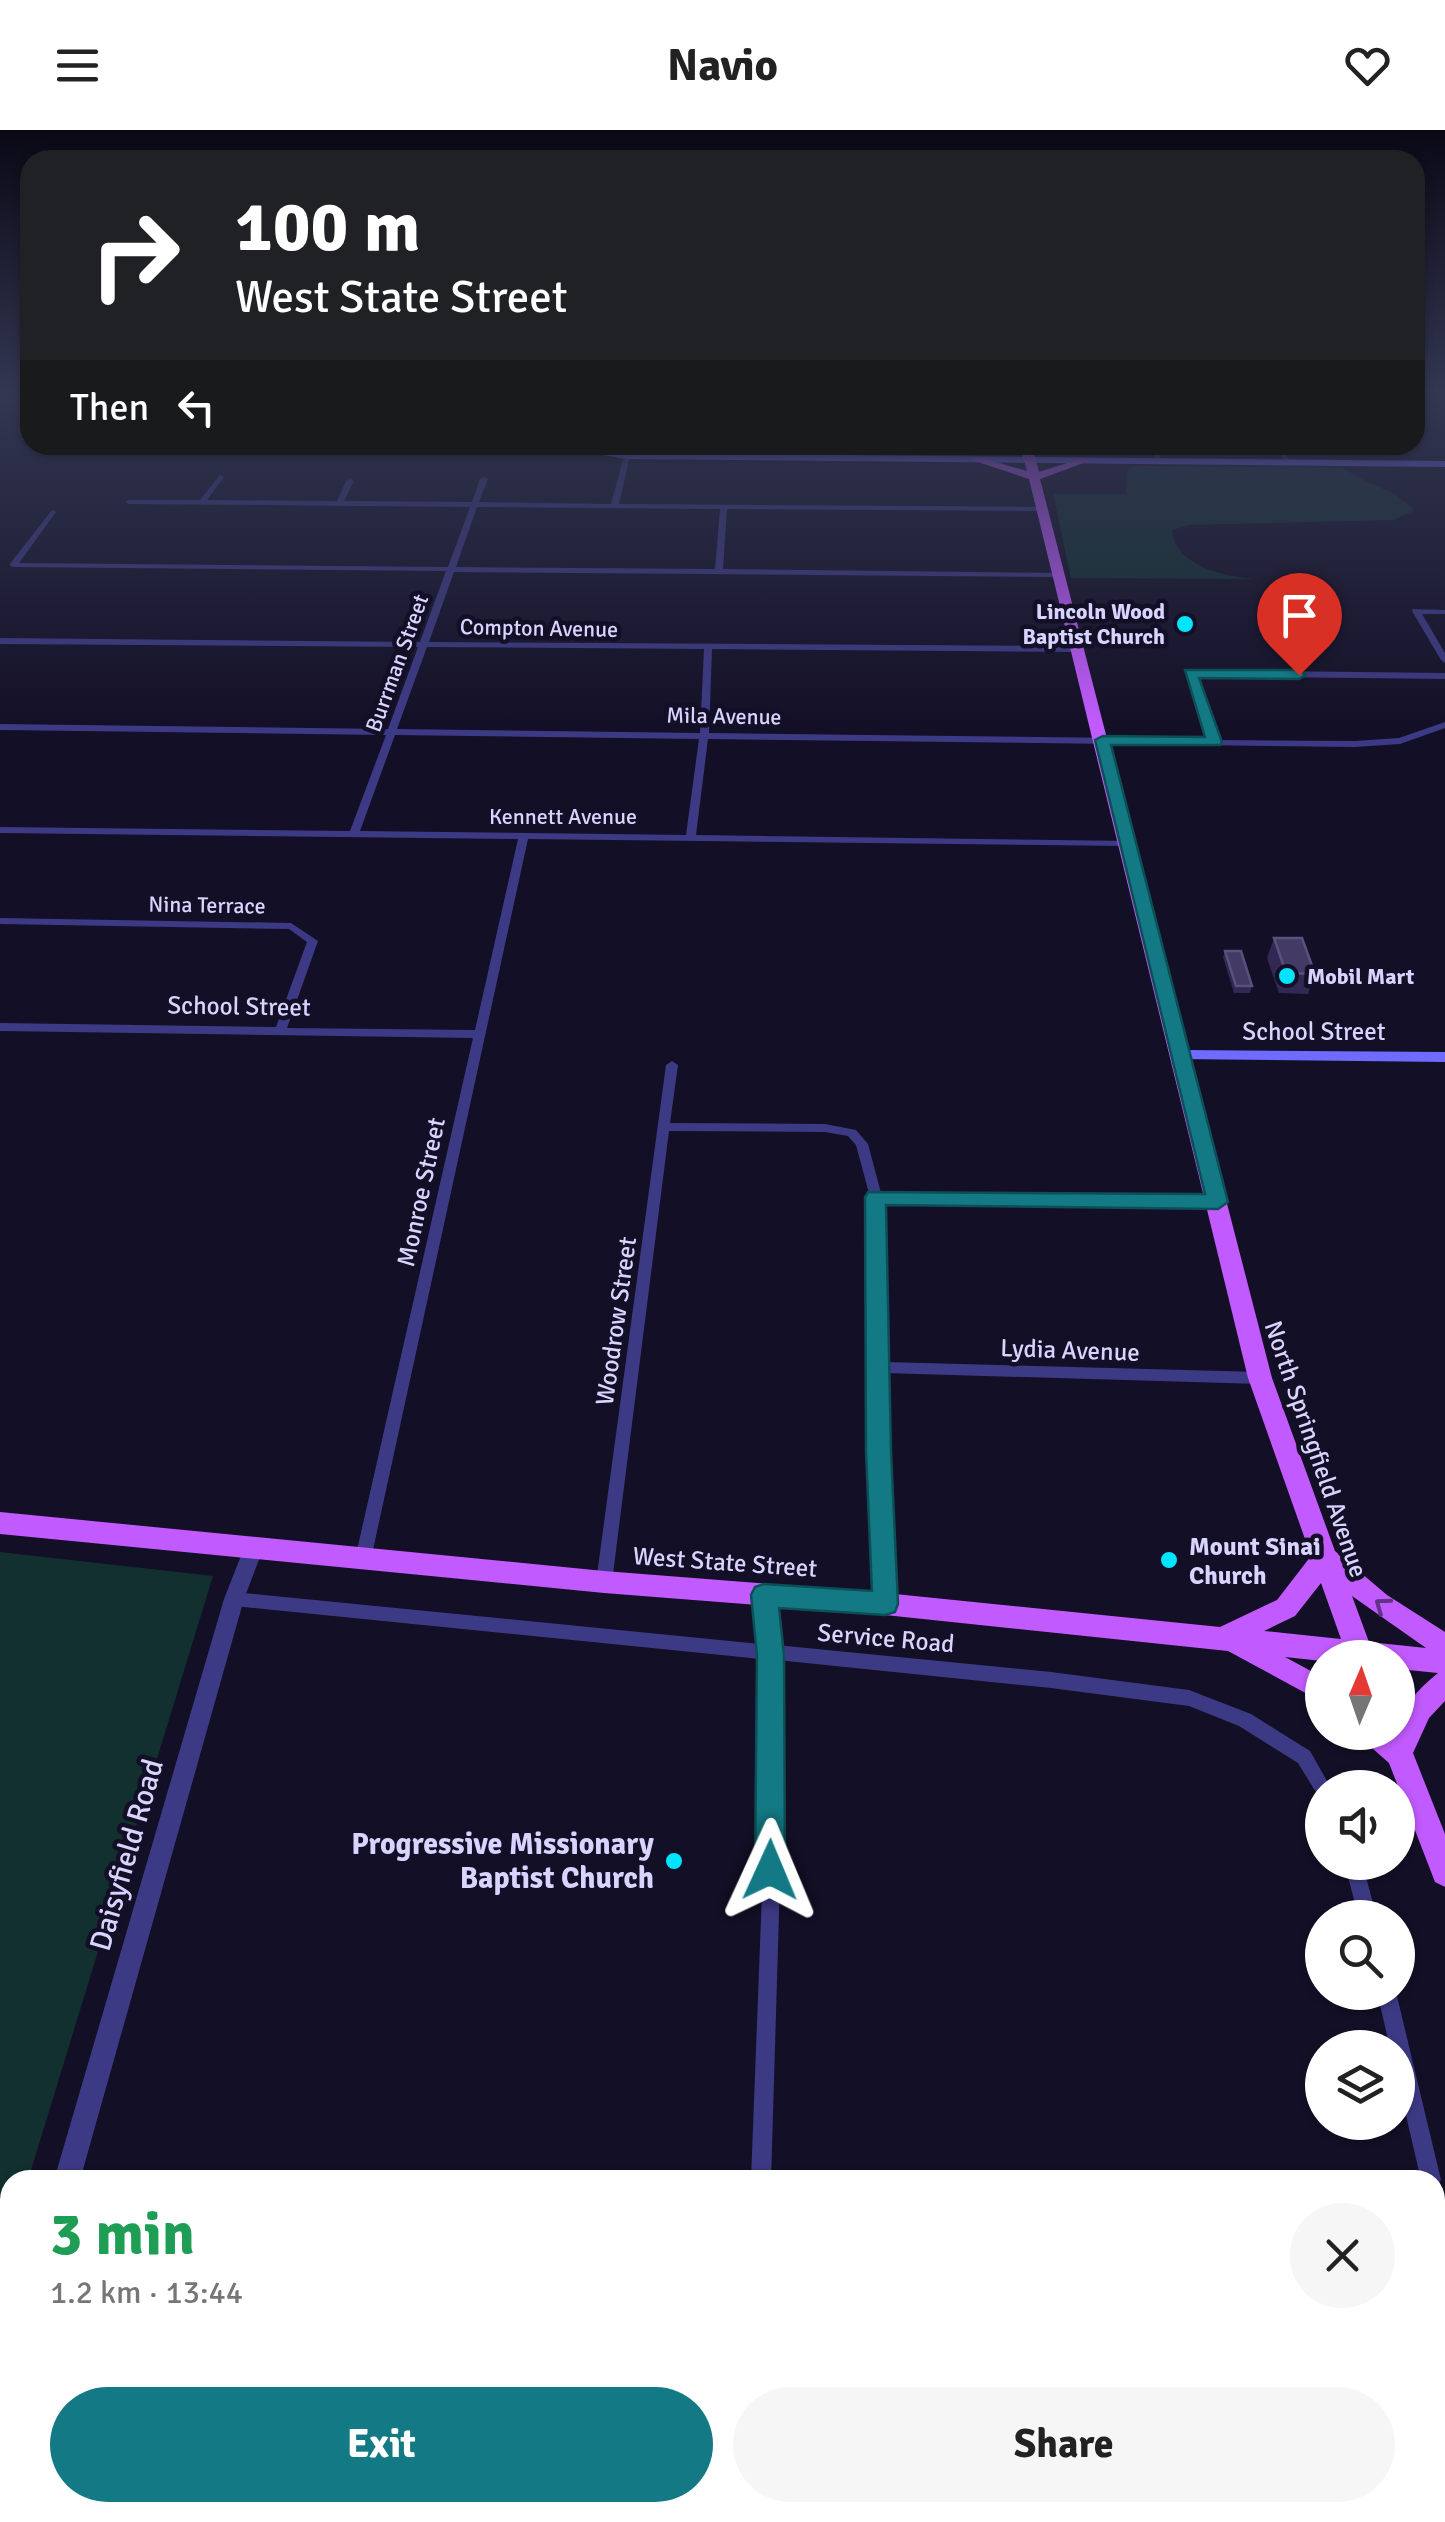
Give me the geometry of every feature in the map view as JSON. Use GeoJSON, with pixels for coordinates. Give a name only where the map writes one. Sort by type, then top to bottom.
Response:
{"type":"FeatureCollection","features":[{"type":"Feature","properties":{"kind":"main road","name":"North Springfield Avenue"},"geometry":{"type":"LineString","coordinates":[[1043,505],[1260,1378],[1354,1640]]}},
{"type":"Feature","properties":{"kind":"main road","name":"School Street"},"geometry":{"type":"LineString","coordinates":[[1182,1055],[1445,1057]]}},
{"type":"Feature","properties":{"kind":"main road","name":"West State Street"},"geometry":{"type":"LineString","coordinates":[[0,1523],[604,1582],[885,1604],[1305,1649]]}},
{"type":"Feature","properties":{"kind":"main road"},"geometry":{"type":"LineString","coordinates":[[1222,1639],[1286,1608],[1325,1558],[1378,1603],[1445,1646]]}},
{"type":"Feature","properties":{"kind":"main road"},"geometry":{"type":"LineString","coordinates":[[1222,1639],[1305,1679]]}},
{"type":"Feature","properties":{"kind":"main road","name":"West State Street"},"geometry":{"type":"LineString","coordinates":[[1415,1660],[1445,1662]]}},
{"type":"Feature","properties":{"kind":"main road"},"geometry":{"type":"LineString","coordinates":[[1415,1715],[1445,1683]]}},
{"type":"Feature","properties":{"kind":"main road"},"geometry":{"type":"LineString","coordinates":[[1398,1750],[1445,1872]]}},
{"type":"Feature","properties":{"kind":"street","name":"Burrman Street"},"geometry":{"type":"LineString","coordinates":[[354,834],[426,644],[448,571],[476,505]]}},
{"type":"Feature","properties":{"kind":"street"},"geometry":{"type":"LineString","coordinates":[[649,505],[1044,510]]}},
{"type":"Feature","properties":{"kind":"street"},"geometry":{"type":"LineString","coordinates":[[719,572],[724,506]]}},
{"type":"Feature","properties":{"kind":"street"},"geometry":{"type":"LineString","coordinates":[[52,512],[12,564],[1060,575]]}},
{"type":"Feature","properties":{"kind":"street"},"geometry":{"type":"LineString","coordinates":[[1445,612],[1416,611],[1445,660]]}},
{"type":"Feature","properties":{"kind":"street","name":"Compton Avenue"},"geometry":{"type":"LineString","coordinates":[[0,641],[1077,649]]}},
{"type":"Feature","properties":{"kind":"street"},"geometry":{"type":"LineString","coordinates":[[691,837],[704,736],[708,647]]}},
{"type":"Feature","properties":{"kind":"street"},"geometry":{"type":"LineString","coordinates":[[1214,742],[1190,674],[1445,676]]}},
{"type":"Feature","properties":{"kind":"street","name":"Mila Avenue"},"geometry":{"type":"LineString","coordinates":[[0,727],[1214,742],[1400,741],[1445,725]]}},
{"type":"Feature","properties":{"kind":"street","name":"Kennett Avenue"},"geometry":{"type":"LineString","coordinates":[[0,830],[1126,843]]}},
{"type":"Feature","properties":{"kind":"street","name":"Monroe Street"},"geometry":{"type":"LineString","coordinates":[[363,1559],[524,835]]}},
{"type":"Feature","properties":{"kind":"street","name":"Nina Terrace"},"geometry":{"type":"LineString","coordinates":[[0,922],[290,926],[313,941],[280,1032]]}},
{"type":"Feature","properties":{"kind":"street","name":"School Street"},"geometry":{"type":"LineString","coordinates":[[0,1027],[477,1034]]}},
{"type":"Feature","properties":{"kind":"street","name":"Woodrow Street"},"geometry":{"type":"LineString","coordinates":[[604,1582],[672,1065]]}},
{"type":"Feature","properties":{"kind":"street"},"geometry":{"type":"LineString","coordinates":[[666,1126],[825,1128],[852,1133],[862,1144],[876,1197],[885,1604]]}},
{"type":"Feature","properties":{"kind":"street"},"geometry":{"type":"LineString","coordinates":[[876,1197],[1218,1202]]}},
{"type":"Feature","properties":{"kind":"street","name":"Lydia Avenue"},"geometry":{"type":"LineString","coordinates":[[878,1367],[1260,1378]]}},
{"type":"Feature","properties":{"kind":"street","name":"Daisyfield Road"},"geometry":{"type":"LineString","coordinates":[[71,2170],[234,1599],[253,1548]]}},
{"type":"Feature","properties":{"kind":"street"},"geometry":{"type":"LineString","coordinates":[[762,2170],[772,1792],[770,1655],[764,1595]]}},
{"type":"Feature","properties":{"kind":"street","name":"Service Road"},"geometry":{"type":"LineString","coordinates":[[234,1599],[1052,1680],[1189,1698],[1246,1720],[1304,1757],[1312,1770]]}},
{"type":"Feature","properties":{"kind":"street"},"geometry":{"type":"LineString","coordinates":[[1390,2010],[1428,2170]]}},
{"type":"Feature","properties":{"kind":"green space"},"geometry":{"type":"Polygon","coordinates":[[[1055,505],[1409,505],[1414,511],[1393,520],[1189,525],[1172,530],[1182,553],[1204,568],[1256,579],[1071,578],[1055,505]]]}},
{"type":"Feature","properties":{"kind":"green space"},"geometry":{"type":"Polygon","coordinates":[[[0,1552],[213,1576],[31,2170],[0,2170],[0,1552]]]}},
{"type":"Feature","properties":{"kind":"building"},"geometry":{"type":"Polygon","coordinates":[[[1274,938],[1302,938],[1315,974],[1286,973],[1274,938]]]}},
{"type":"Feature","properties":{"kind":"building"},"geometry":{"type":"Polygon","coordinates":[[[1225,951],[1241,951],[1252,986],[1236,986],[1225,951]]]}},
{"type":"Feature","properties":{"kind":"place","name":"Lincoln Wood Baptist Church"},"geometry":{"type":"Point","coordinates":[1185,624]}},
{"type":"Feature","properties":{"kind":"place","name":"Mobil Mart"},"geometry":{"type":"Point","coordinates":[1287,976]}},
{"type":"Feature","properties":{"kind":"place","name":"Mount Sinai Church"},"geometry":{"type":"Point","coordinates":[1169,1560]}},
{"type":"Feature","properties":{"kind":"place","name":"Progressive Missionary Baptist Church"},"geometry":{"type":"Point","coordinates":[674,1861]}},
{"type":"Feature","properties":{"kind":"route"},"geometry":{"type":"LineString","coordinates":[[770,1870],[770,1655],[764,1595],[885,1604],[878,1452],[876,1197],[1218,1202],[1103,740],[1214,742],[1190,674],[1299,675]]}}]}
